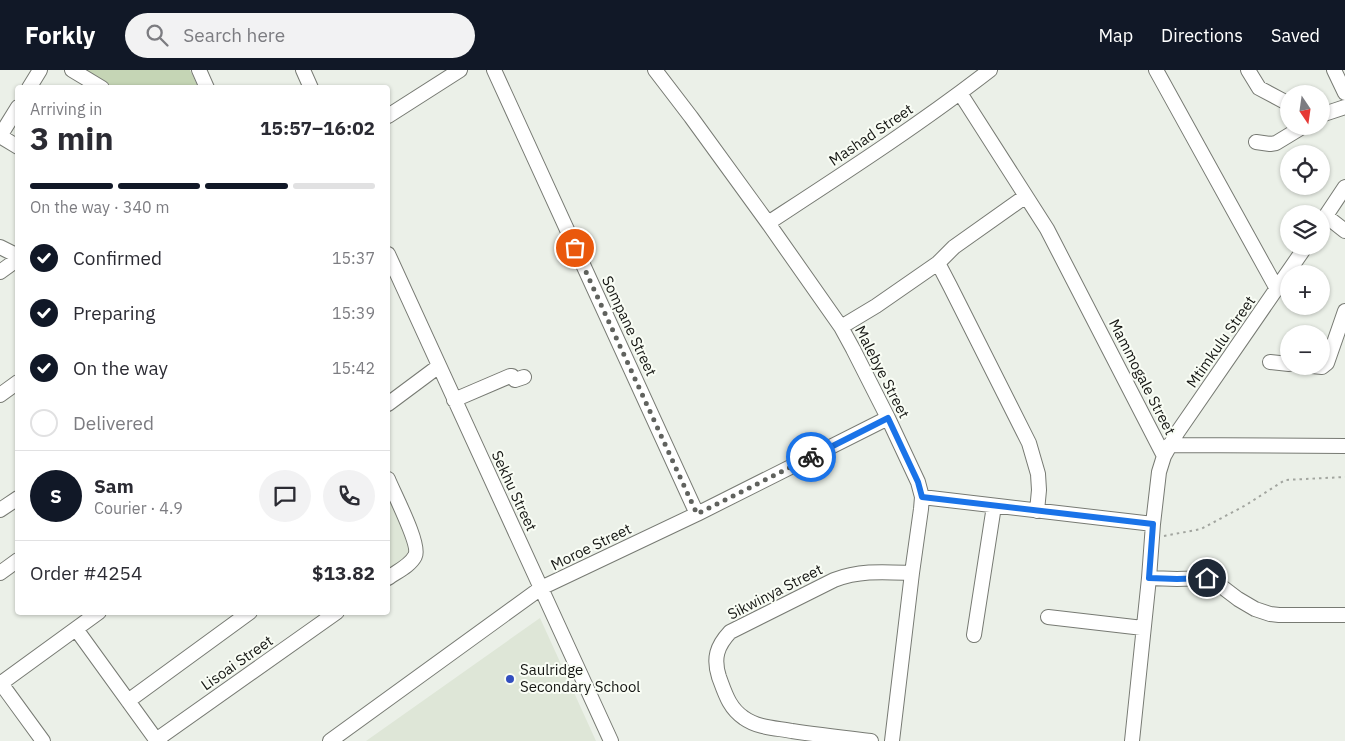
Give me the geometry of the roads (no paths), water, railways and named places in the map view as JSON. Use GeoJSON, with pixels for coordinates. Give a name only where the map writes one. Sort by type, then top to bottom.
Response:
{"type":"FeatureCollection","features":[{"type":"Feature","properties":{"kind":"street"},"geometry":{"type":"LineString","coordinates":[[31,85],[40,70]]}},
{"type":"Feature","properties":{"kind":"street"},"geometry":{"type":"LineString","coordinates":[[72,70],[97,85]]}},
{"type":"Feature","properties":{"kind":"street"},"geometry":{"type":"LineString","coordinates":[[199,70],[206,85]]}},
{"type":"Feature","properties":{"kind":"street"},"geometry":{"type":"LineString","coordinates":[[303,70],[310,85]]}},
{"type":"Feature","properties":{"kind":"street"},"geometry":{"type":"LineString","coordinates":[[390,115],[460,70]]}},
{"type":"Feature","properties":{"kind":"street","name":"Sompane Street"},"geometry":{"type":"LineString","coordinates":[[494,70],[697,514]]}},
{"type":"Feature","properties":{"kind":"street","name":"Malebye Street"},"geometry":{"type":"LineString","coordinates":[[655,70],[768,223],[841,327],[854,349],[918,482],[922,497],[921,509],[892,741]]}},
{"type":"Feature","properties":{"kind":"street","name":"Mashad Street"},"geometry":{"type":"LineString","coordinates":[[768,223],[960,93],[990,70]]}},
{"type":"Feature","properties":{"kind":"street"},"geometry":{"type":"LineString","coordinates":[[1156,70],[1277,289]]}},
{"type":"Feature","properties":{"kind":"street"},"geometry":{"type":"LineString","coordinates":[[1248,70],[1259,88],[1280,99]]}},
{"type":"Feature","properties":{"kind":"street"},"geometry":{"type":"LineString","coordinates":[[1334,70],[1345,93]]}},
{"type":"Feature","properties":{"kind":"street","name":"Mammogale Street"},"geometry":{"type":"LineString","coordinates":[[960,93],[1047,229],[1167,450],[1159,472],[1132,741]]}},
{"type":"Feature","properties":{"kind":"street"},"geometry":{"type":"LineString","coordinates":[[1330,112],[1345,107]]}},
{"type":"Feature","properties":{"kind":"street"},"geometry":{"type":"LineString","coordinates":[[15,112],[0,136],[15,145]]}},
{"type":"Feature","properties":{"kind":"street"},"geometry":{"type":"LineString","coordinates":[[1256,142],[1276,143],[1289,135]]}},
{"type":"Feature","properties":{"kind":"street"},"geometry":{"type":"LineString","coordinates":[[1330,210],[1345,187]]}},
{"type":"Feature","properties":{"kind":"street"},"geometry":{"type":"LineString","coordinates":[[841,327],[876,306],[938,263],[954,246],[1026,196]]}},
{"type":"Feature","properties":{"kind":"street"},"geometry":{"type":"LineString","coordinates":[[1330,224],[1345,231]]}},
{"type":"Feature","properties":{"kind":"street"},"geometry":{"type":"LineString","coordinates":[[0,247],[15,256]]}},
{"type":"Feature","properties":{"kind":"street","name":"Mtimkulu Street"},"geometry":{"type":"LineString","coordinates":[[1167,450],[1300,255]]}},
{"type":"Feature","properties":{"kind":"street","name":"Sekhu Street"},"geometry":{"type":"LineString","coordinates":[[390,258],[611,741]]}},
{"type":"Feature","properties":{"kind":"street"},"geometry":{"type":"LineString","coordinates":[[0,272],[15,260]]}},
{"type":"Feature","properties":{"kind":"street"},"geometry":{"type":"LineString","coordinates":[[938,263],[1029,443],[1038,474],[1037,511]]}},
{"type":"Feature","properties":{"kind":"street"},"geometry":{"type":"LineString","coordinates":[[1330,354],[1345,311]]}},
{"type":"Feature","properties":{"kind":"street"},"geometry":{"type":"LineString","coordinates":[[1270,362],[1280,363]]}},
{"type":"Feature","properties":{"kind":"street"},"geometry":{"type":"LineString","coordinates":[[390,403],[439,366]]}},
{"type":"Feature","properties":{"kind":"street"},"geometry":{"type":"LineString","coordinates":[[454,400],[510,376],[515,380],[524,377]]}},
{"type":"Feature","properties":{"kind":"street"},"geometry":{"type":"LineString","coordinates":[[0,395],[15,384]]}},
{"type":"Feature","properties":{"kind":"street","name":"Moroe Street"},"geometry":{"type":"LineString","coordinates":[[330,741],[345,736],[542,588],[697,514],[888,418]]}},
{"type":"Feature","properties":{"kind":"street"},"geometry":{"type":"LineString","coordinates":[[1167,450],[1345,446]]}},
{"type":"Feature","properties":{"kind":"street"},"geometry":{"type":"LineString","coordinates":[[390,484],[411,532],[416,546],[416,553],[414,559],[390,577]]}},
{"type":"Feature","properties":{"kind":"street"},"geometry":{"type":"LineString","coordinates":[[922,497],[1037,511],[1152,531]]}},
{"type":"Feature","properties":{"kind":"street"},"geometry":{"type":"LineString","coordinates":[[0,510],[15,500]]}},
{"type":"Feature","properties":{"kind":"street"},"geometry":{"type":"LineString","coordinates":[[974,635],[994,506]]}},
{"type":"Feature","properties":{"kind":"street"},"geometry":{"type":"LineString","coordinates":[[0,572],[15,562]]}},
{"type":"Feature","properties":{"kind":"street","name":"Sikwinya Street"},"geometry":{"type":"LineString","coordinates":[[872,741],[765,726],[744,718],[726,699],[716,667],[718,649],[730,632],[834,580],[858,573],[912,573]]}},
{"type":"Feature","properties":{"kind":"street"},"geometry":{"type":"LineString","coordinates":[[1149,578],[1207,578],[1218,583],[1255,609],[1270,614],[1345,615]]}},
{"type":"Feature","properties":{"kind":"street"},"geometry":{"type":"LineString","coordinates":[[44,741],[0,683],[95,615]]}},
{"type":"Feature","properties":{"kind":"street"},"geometry":{"type":"LineString","coordinates":[[128,701],[246,615]]}},
{"type":"Feature","properties":{"kind":"street"},"geometry":{"type":"LineString","coordinates":[[1048,617],[1143,628]]}},
{"type":"Feature","properties":{"kind":"street","name":"Lisoai Street"},"geometry":{"type":"LineString","coordinates":[[156,740],[318,618]]}},
{"type":"Feature","properties":{"kind":"street"},"geometry":{"type":"LineString","coordinates":[[76,629],[156,740]]}},
{"type":"Feature","properties":{"kind":"place","name":"Saulridge Secondary School"},"geometry":{"type":"Point","coordinates":[510,679]}}]}
